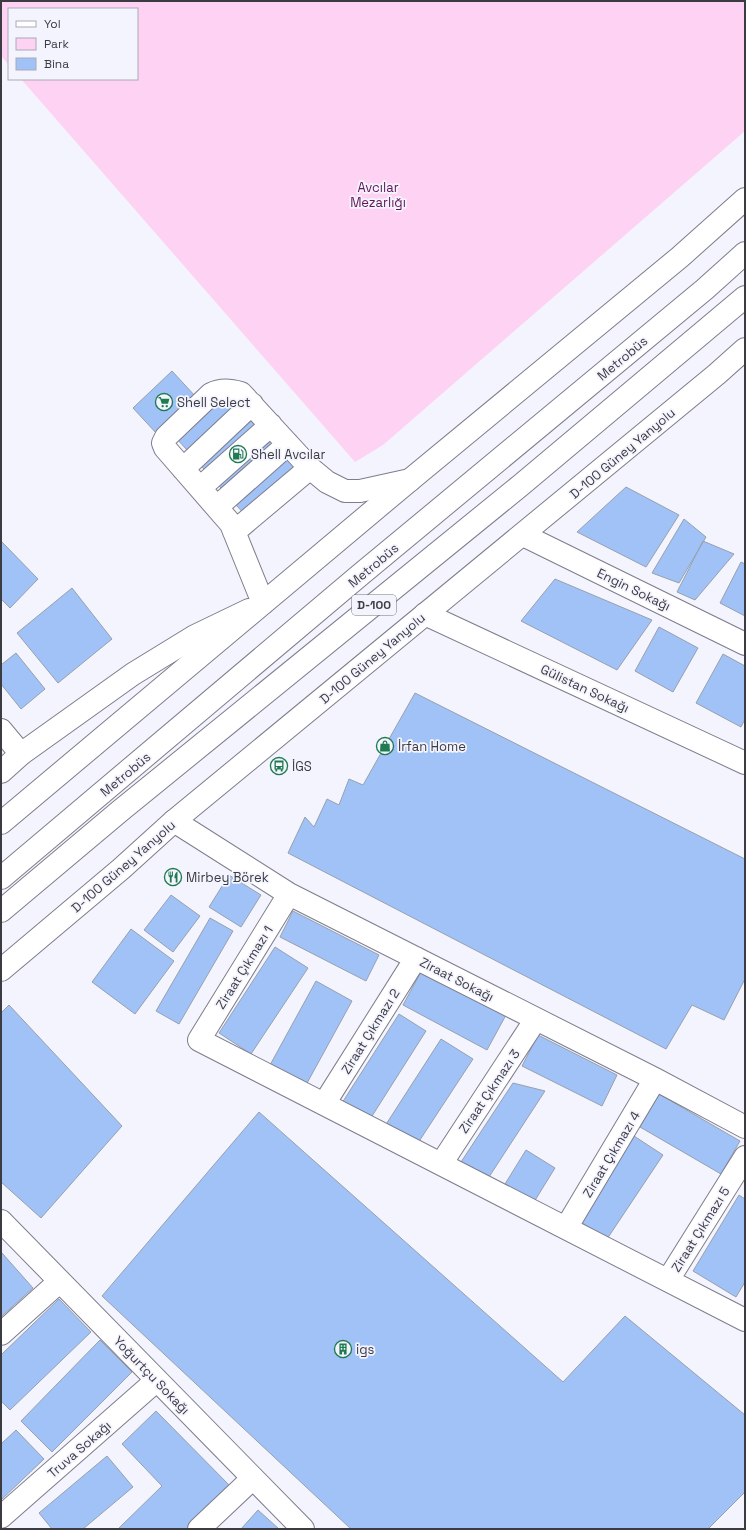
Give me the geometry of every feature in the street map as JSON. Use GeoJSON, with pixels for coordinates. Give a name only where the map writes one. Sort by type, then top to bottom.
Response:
{"type":"FeatureCollection","features":[{"type":"Feature","properties":{"kind":"main road"},"geometry":{"type":"LineString","coordinates":[[1,823],[410,480],[680,257],[745,200]]}},
{"type":"Feature","properties":{"kind":"main road","name":"Metrobüs"},"geometry":{"type":"LineString","coordinates":[[1,878],[354,580],[705,289],[745,253]]}},
{"type":"Feature","properties":{"kind":"main road","name":"D-100"},"geometry":{"type":"LineString","coordinates":[[1,911],[126,806],[521,485],[745,297]]}},
{"type":"Feature","properties":{"kind":"main road","name":"D-100 Güney Yanyolu"},"geometry":{"type":"LineString","coordinates":[[1,970],[121,869],[174,822],[425,614],[523,535],[745,349]]}},
{"type":"Feature","properties":{"kind":"main road"},"geometry":{"type":"LineString","coordinates":[[263,603],[231,524],[165,448],[163,443],[166,437],[211,394],[219,390],[240,391],[310,468],[327,482],[345,491],[360,491],[410,480]]}},
{"type":"Feature","properties":{"kind":"main road"},"geometry":{"type":"LineString","coordinates":[[183,469],[240,391]]}},
{"type":"Feature","properties":{"kind":"main road"},"geometry":{"type":"LineString","coordinates":[[200,488],[271,425]]}},
{"type":"Feature","properties":{"kind":"main road"},"geometry":{"type":"LineString","coordinates":[[217,507],[288,444]]}},
{"type":"Feature","properties":{"kind":"main road"},"geometry":{"type":"LineString","coordinates":[[234,532],[310,468]]}},
{"type":"Feature","properties":{"kind":"main road","name":"Engin Sokağı"},"geometry":{"type":"LineString","coordinates":[[523,535],[745,644]]}},
{"type":"Feature","properties":{"kind":"main road"},"geometry":{"type":"LineString","coordinates":[[1,772],[21,754],[133,674],[195,636],[263,603]]}},
{"type":"Feature","properties":{"kind":"main road","name":"Gülistan Sokağı"},"geometry":{"type":"LineString","coordinates":[[425,614],[745,762]]}},
{"type":"Feature","properties":{"kind":"main road"},"geometry":{"type":"LineString","coordinates":[[1,730],[21,754]]}},
{"type":"Feature","properties":{"kind":"main road","name":"Ziraat Sokağı"},"geometry":{"type":"LineString","coordinates":[[174,822],[289,894],[745,1127]]}},
{"type":"Feature","properties":{"kind":"main road","name":"Ziraat Çıkmazı 1"},"geometry":{"type":"LineString","coordinates":[[289,894],[199,1040],[324,1104]]}},
{"type":"Feature","properties":{"kind":"main road","name":"Ziraat Çıkmazı 2"},"geometry":{"type":"LineString","coordinates":[[324,1104],[416,958]]}},
{"type":"Feature","properties":{"kind":"main road","name":"Ziraat Çıkmazı 3"},"geometry":{"type":"LineString","coordinates":[[441,1164],[536,1019]]}},
{"type":"Feature","properties":{"kind":"main road","name":"Ziraat Çıkmazı 4"},"geometry":{"type":"LineString","coordinates":[[566,1228],[655,1080]]}},
{"type":"Feature","properties":{"kind":"main road"},"geometry":{"type":"LineString","coordinates":[[324,1104],[745,1320]]}},
{"type":"Feature","properties":{"kind":"main road","name":"Ziraat Çıkmazı 5"},"geometry":{"type":"LineString","coordinates":[[668,1280],[745,1157]]}},
{"type":"Feature","properties":{"kind":"main road","name":"Yoğurtçu Sokağı"},"geometry":{"type":"LineString","coordinates":[[1,1221],[303,1529]]}},
{"type":"Feature","properties":{"kind":"main road"},"geometry":{"type":"LineString","coordinates":[[1,1334],[60,1281]]}},
{"type":"Feature","properties":{"kind":"main road","name":"Truva Sokağı"},"geometry":{"type":"LineString","coordinates":[[1,1517],[157,1380]]}},
{"type":"Feature","properties":{"kind":"main road"},"geometry":{"type":"LineString","coordinates":[[198,1529],[254,1478]]}},
{"type":"Feature","properties":{"kind":"green space","name":"Avcılar Mezarlığı"},"geometry":{"type":"Polygon","coordinates":[[[1,1],[745,1],[745,131],[383,445],[355,462],[22,80],[138,80],[138,8],[8,8],[8,64],[1,56],[1,1]]]}},
{"type":"Feature","properties":{"kind":"building","name":"Shell Select"},"geometry":{"type":"Polygon","coordinates":[[[172,371],[196,397],[157,434],[133,408],[172,371]]]}},
{"type":"Feature","properties":{"kind":"building"},"geometry":{"type":"Polygon","coordinates":[[[230,393],[298,469],[246,516],[178,440],[230,393]]]}},
{"type":"Feature","properties":{"kind":"building"},"geometry":{"type":"Polygon","coordinates":[[[626,487],[679,515],[646,567],[577,532],[626,487]]]}},
{"type":"Feature","properties":{"kind":"building"},"geometry":{"type":"Polygon","coordinates":[[[684,519],[706,537],[679,583],[652,573],[684,519]]]}},
{"type":"Feature","properties":{"kind":"building"},"geometry":{"type":"Polygon","coordinates":[[[1,541],[38,579],[10,608],[1,599],[1,541]]]}},
{"type":"Feature","properties":{"kind":"building"},"geometry":{"type":"Polygon","coordinates":[[[703,541],[734,554],[695,600],[677,592],[703,541]]]}},
{"type":"Feature","properties":{"kind":"building"},"geometry":{"type":"Polygon","coordinates":[[[741,562],[745,564],[745,616],[720,603],[741,562]]]}},
{"type":"Feature","properties":{"kind":"building"},"geometry":{"type":"Polygon","coordinates":[[[555,579],[652,620],[617,670],[521,621],[555,579]]]}},
{"type":"Feature","properties":{"kind":"building"},"geometry":{"type":"Polygon","coordinates":[[[72,588],[112,639],[58,683],[17,633],[72,588]]]}},
{"type":"Feature","properties":{"kind":"building"},"geometry":{"type":"Polygon","coordinates":[[[659,627],[698,648],[673,692],[635,671],[659,627]]]}},
{"type":"Feature","properties":{"kind":"building"},"geometry":{"type":"Polygon","coordinates":[[[16,653],[45,689],[21,709],[1,684],[1,665],[16,653]]]}},
{"type":"Feature","properties":{"kind":"building"},"geometry":{"type":"Polygon","coordinates":[[[723,654],[745,666],[745,719],[741,727],[696,703],[723,654]]]}},
{"type":"Feature","properties":{"kind":"building"},"geometry":{"type":"Polygon","coordinates":[[[415,693],[745,859],[745,979],[724,1020],[692,1005],[666,1049],[288,853],[305,817],[314,827],[327,799],[339,805],[349,779],[363,785],[415,693]]]}},
{"type":"Feature","properties":{"kind":"building"},"geometry":{"type":"Polygon","coordinates":[[[229,875],[261,895],[241,927],[209,907],[229,875]]]}},
{"type":"Feature","properties":{"kind":"building"},"geometry":{"type":"Polygon","coordinates":[[[171,895],[200,916],[173,952],[144,930],[171,895]]]}},
{"type":"Feature","properties":{"kind":"building"},"geometry":{"type":"Polygon","coordinates":[[[293,911],[379,955],[366,981],[280,937],[293,911]]]}},
{"type":"Feature","properties":{"kind":"building"},"geometry":{"type":"Polygon","coordinates":[[[210,918],[233,931],[179,1024],[156,1011],[210,918]]]}},
{"type":"Feature","properties":{"kind":"building"},"geometry":{"type":"Polygon","coordinates":[[[131,929],[174,961],[135,1014],[92,982],[131,929]]]}},
{"type":"Feature","properties":{"kind":"building"},"geometry":{"type":"Polygon","coordinates":[[[275,947],[308,968],[251,1054],[219,1033],[275,947]]]}},
{"type":"Feature","properties":{"kind":"building"},"geometry":{"type":"Polygon","coordinates":[[[422,970],[506,1015],[487,1050],[403,1005],[422,970]]]}},
{"type":"Feature","properties":{"kind":"building"},"geometry":{"type":"Polygon","coordinates":[[[316,981],[352,1001],[306,1085],[270,1065],[316,981]]]}},
{"type":"Feature","properties":{"kind":"building"},"geometry":{"type":"Polygon","coordinates":[[[9,1005],[122,1126],[41,1218],[1,1182],[1,1013],[9,1005]]]}},
{"type":"Feature","properties":{"kind":"building"},"geometry":{"type":"Polygon","coordinates":[[[399,1014],[426,1031],[367,1124],[340,1106],[399,1014]]]}},
{"type":"Feature","properties":{"kind":"building"},"geometry":{"type":"Polygon","coordinates":[[[538,1035],[617,1075],[602,1106],[522,1066],[538,1035]]]}},
{"type":"Feature","properties":{"kind":"building"},"geometry":{"type":"Polygon","coordinates":[[[441,1039],[473,1059],[414,1149],[383,1129],[441,1039]]]}},
{"type":"Feature","properties":{"kind":"building"},"geometry":{"type":"Polygon","coordinates":[[[513,1083],[545,1091],[487,1180],[461,1162],[513,1083]]]}},
{"type":"Feature","properties":{"kind":"building"},"geometry":{"type":"Polygon","coordinates":[[[659,1094],[740,1141],[721,1174],[640,1127],[659,1094]]]}},
{"type":"Feature","properties":{"kind":"building","name":"igs"},"geometry":{"type":"Polygon","coordinates":[[[259,1112],[563,1382],[625,1316],[745,1415],[745,1492],[708,1529],[351,1529],[102,1296],[259,1112]]]}},
{"type":"Feature","properties":{"kind":"building"},"geometry":{"type":"Polygon","coordinates":[[[634,1136],[663,1155],[607,1239],[578,1220],[634,1136]]]}},
{"type":"Feature","properties":{"kind":"building"},"geometry":{"type":"Polygon","coordinates":[[[526,1150],[555,1168],[534,1202],[505,1184],[526,1150]]]}},
{"type":"Feature","properties":{"kind":"building"},"geometry":{"type":"Polygon","coordinates":[[[739,1195],[745,1199],[745,1282],[736,1297],[693,1271],[739,1195]]]}},
{"type":"Feature","properties":{"kind":"building"},"geometry":{"type":"Polygon","coordinates":[[[2,1253],[33,1288],[1,1317],[1,1254],[2,1253]]]}},
{"type":"Feature","properties":{"kind":"building"},"geometry":{"type":"Polygon","coordinates":[[[59,1299],[91,1332],[10,1410],[1,1401],[1,1355],[59,1299]]]}},
{"type":"Feature","properties":{"kind":"building"},"geometry":{"type":"Polygon","coordinates":[[[100,1340],[132,1372],[52,1452],[21,1421],[100,1340]]]}},
{"type":"Feature","properties":{"kind":"building"},"geometry":{"type":"Polygon","coordinates":[[[156,1411],[232,1488],[190,1529],[118,1529],[162,1486],[122,1444],[156,1411]]]}},
{"type":"Feature","properties":{"kind":"building"},"geometry":{"type":"Polygon","coordinates":[[[16,1430],[44,1459],[1,1500],[1,1444],[16,1430]]]}},
{"type":"Feature","properties":{"kind":"building"},"geometry":{"type":"Polygon","coordinates":[[[107,1456],[133,1487],[83,1529],[52,1529],[39,1513],[107,1456]]]}},
{"type":"Feature","properties":{"kind":"building"},"geometry":{"type":"Polygon","coordinates":[[[258,1510],[279,1529],[241,1529],[258,1510]]]}},
{"type":"Feature","properties":{"kind":"place","name":"Shell Select"},"geometry":{"type":"Point","coordinates":[164,402]}},
{"type":"Feature","properties":{"kind":"place","name":"Shell Avcılar"},"geometry":{"type":"Point","coordinates":[238,454]}},
{"type":"Feature","properties":{"kind":"place","name":"İrfan Home"},"geometry":{"type":"Point","coordinates":[385,746]}},
{"type":"Feature","properties":{"kind":"place","name":"İGS"},"geometry":{"type":"Point","coordinates":[279,766]}},
{"type":"Feature","properties":{"kind":"place","name":"Mirbey Börek"},"geometry":{"type":"Point","coordinates":[173,877]}},
{"type":"Feature","properties":{"kind":"place","name":"igs"},"geometry":{"type":"Point","coordinates":[343,1349]}}]}
